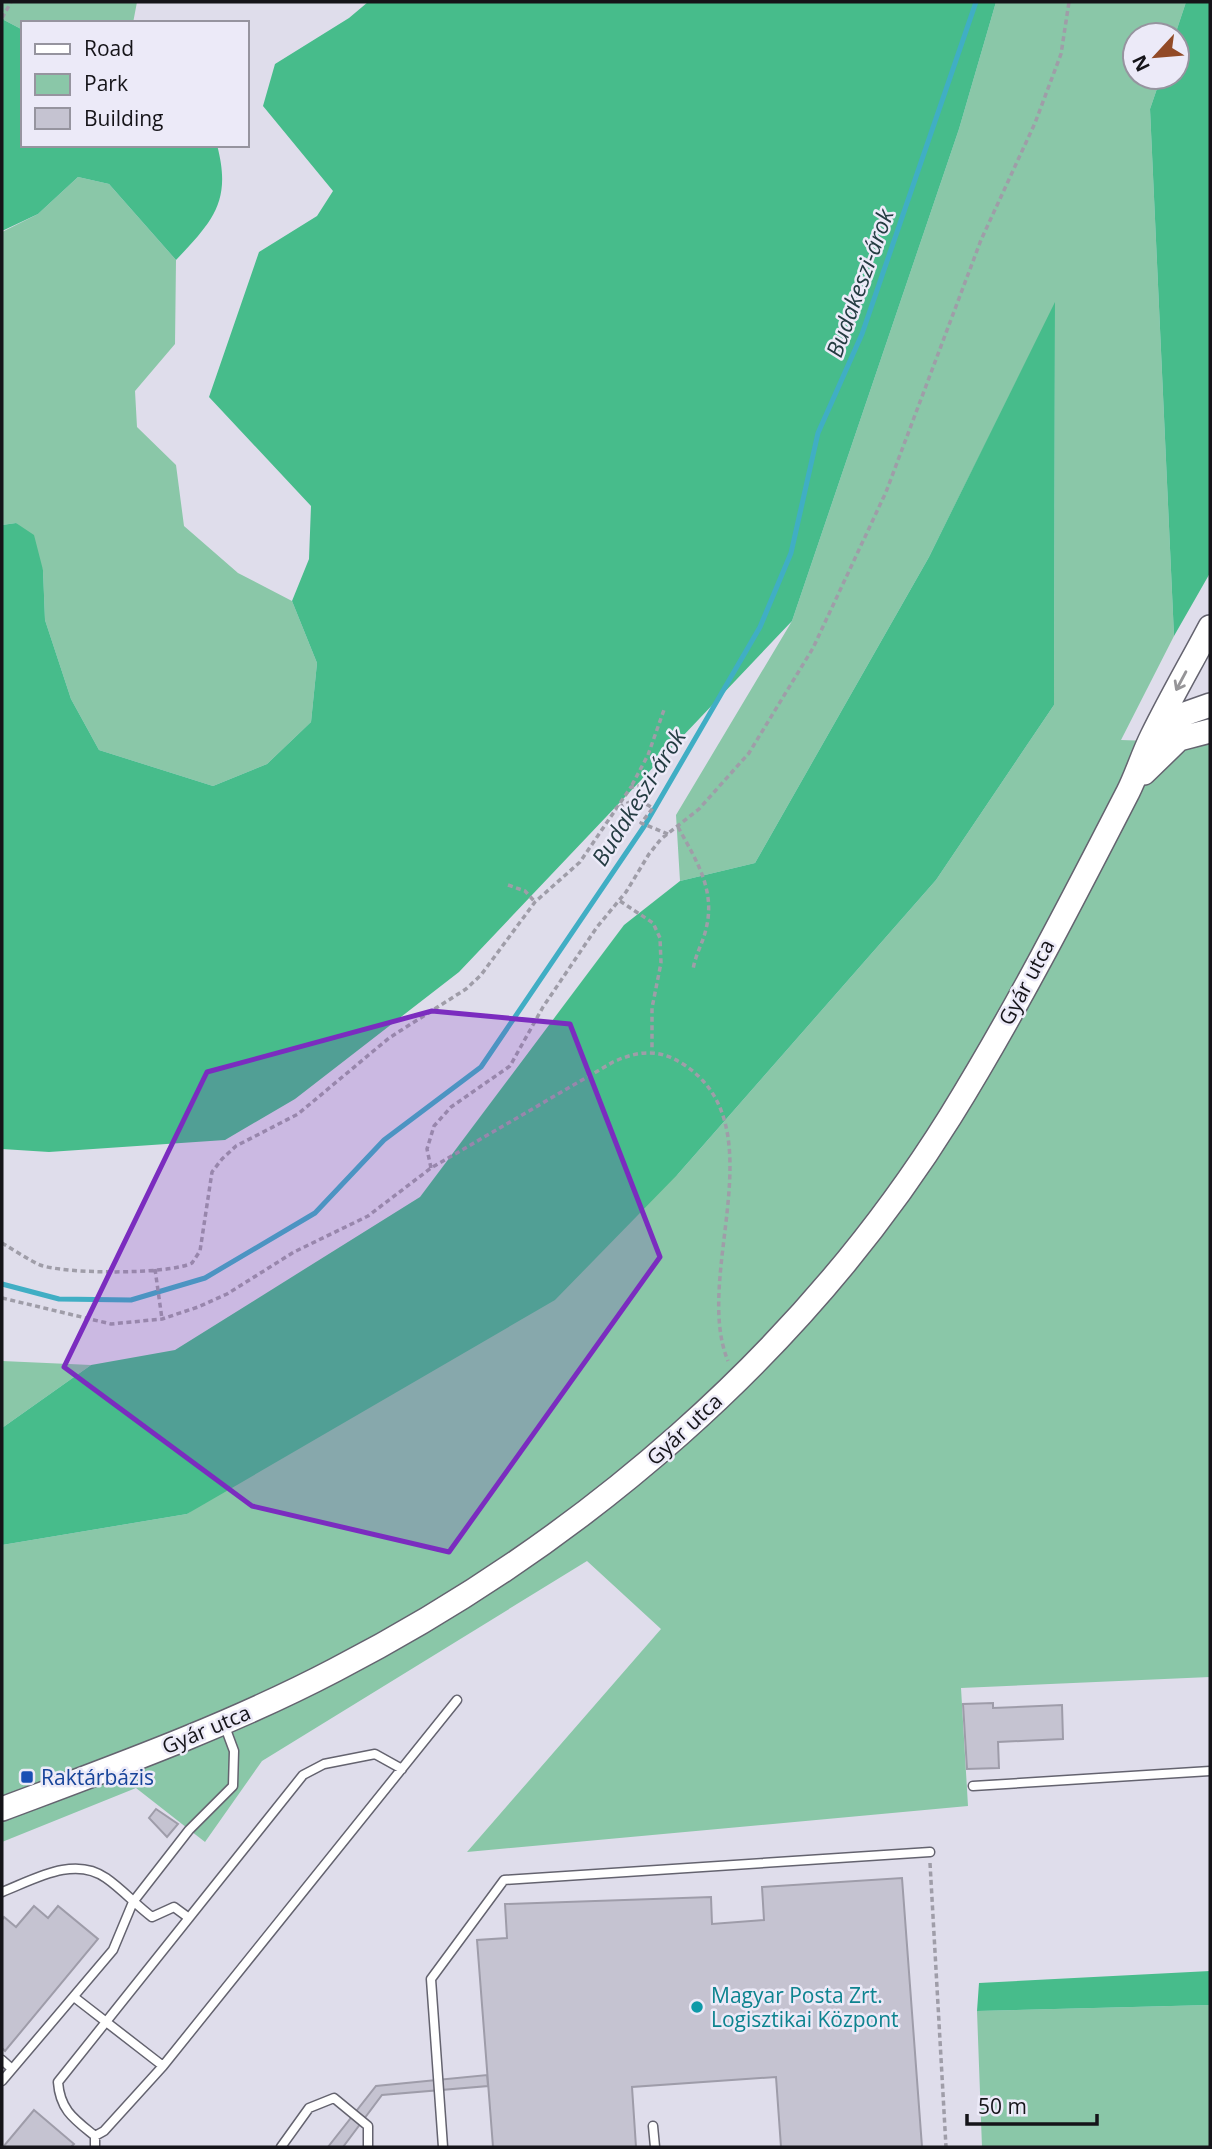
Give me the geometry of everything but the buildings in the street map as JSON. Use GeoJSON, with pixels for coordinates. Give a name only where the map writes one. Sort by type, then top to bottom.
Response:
{"type":"FeatureCollection","features":[{"type":"Feature","properties":{"kind":"main road","name":"Gyár utca"},"geometry":{"type":"LineString","coordinates":[[2,1809],[223,1723],[335,1670],[394,1638],[493,1576],[608,1496],[697,1419],[812,1300],[906,1183],[986,1057],[1130,789],[1152,736],[1210,627]]}},
{"type":"Feature","properties":{"kind":"main road"},"geometry":{"type":"LineString","coordinates":[[1152,736],[1176,717],[1210,705]]}},
{"type":"Feature","properties":{"kind":"main road","name":"Gyár utca"},"geometry":{"type":"LineString","coordinates":[[1130,789],[1163,751],[1179,739],[1210,731]]}},
{"type":"Feature","properties":{"kind":"lane"},"geometry":{"type":"LineString","coordinates":[[95,2147],[95,2136],[163,2066],[457,1700]]}},
{"type":"Feature","properties":{"kind":"lane"},"geometry":{"type":"LineString","coordinates":[[2,2081],[113,1950],[133,1902],[189,1830],[233,1786],[234,1751],[223,1723]]}},
{"type":"Feature","properties":{"kind":"lane"},"geometry":{"type":"LineString","coordinates":[[95,2136],[66,2110],[59,2099],[58,2081],[303,1775],[324,1764],[374,1754],[402,1769]]}},
{"type":"Feature","properties":{"kind":"lane"},"geometry":{"type":"LineString","coordinates":[[973,1786],[1210,1771]]}},
{"type":"Feature","properties":{"kind":"lane"},"geometry":{"type":"LineString","coordinates":[[443,2147],[431,1979],[504,1880],[929,1852]]}},
{"type":"Feature","properties":{"kind":"lane"},"geometry":{"type":"LineString","coordinates":[[2,1892],[66,1869],[85,1868],[105,1877],[152,1917],[174,1907],[189,1918]]}},
{"type":"Feature","properties":{"kind":"lane"},"geometry":{"type":"LineString","coordinates":[[74,1997],[163,2066]]}},
{"type":"Feature","properties":{"kind":"lane"},"geometry":{"type":"LineString","coordinates":[[2,2060],[12,2069]]}},
{"type":"Feature","properties":{"kind":"lane"},"geometry":{"type":"LineString","coordinates":[[281,2147],[309,2108],[334,2098],[368,2126],[368,2147]]}},
{"type":"Feature","properties":{"kind":"lane"},"geometry":{"type":"LineString","coordinates":[[653,2126],[655,2147]]}},
{"type":"Feature","properties":{"kind":"path"},"geometry":{"type":"LineString","coordinates":[[431,1168],[427,1149],[434,1126],[451,1107],[510,1066],[543,1007],[597,927],[620,901],[649,853],[678,827],[749,753],[813,648],[853,569],[886,492],[981,240],[1047,93],[1061,54],[1069,2]]}},
{"type":"Feature","properties":{"kind":"path"},"geometry":{"type":"LineString","coordinates":[[2,6],[9,3]]}},
{"type":"Feature","properties":{"kind":"path"},"geometry":{"type":"LineString","coordinates":[[2,18],[9,3]]}},
{"type":"Feature","properties":{"kind":"path"},"geometry":{"type":"LineString","coordinates":[[2,1243],[41,1265],[54,1268],[110,1273],[187,1266],[195,1261],[200,1251],[212,1172],[222,1159],[236,1146],[298,1114],[388,1038],[466,989],[481,975],[535,902],[580,862],[631,787],[648,755],[666,707]]}},
{"type":"Feature","properties":{"kind":"path"},"geometry":{"type":"LineString","coordinates":[[615,809],[642,797],[643,789],[636,784],[631,787]]}},
{"type":"Feature","properties":{"kind":"path"},"geometry":{"type":"LineString","coordinates":[[637,800],[653,808],[641,823],[668,834]]}},
{"type":"Feature","properties":{"kind":"path"},"geometry":{"type":"LineString","coordinates":[[678,827],[705,879],[710,896],[706,929],[693,970]]}},
{"type":"Feature","properties":{"kind":"path"},"geometry":{"type":"LineString","coordinates":[[508,885],[525,891],[535,902]]}},
{"type":"Feature","properties":{"kind":"path"},"geometry":{"type":"LineString","coordinates":[[620,901],[653,923],[660,938],[661,963],[652,1008],[652,1051]]}},
{"type":"Feature","properties":{"kind":"path"},"geometry":{"type":"LineString","coordinates":[[2,1298],[93,1322],[130,1323],[162,1319],[227,1294],[294,1252],[368,1216],[431,1168],[612,1062],[634,1053],[652,1051],[673,1057],[708,1086],[719,1106],[726,1129],[727,1203],[718,1322],[720,1342],[738,1378]]}},
{"type":"Feature","properties":{"kind":"path"},"geometry":{"type":"LineString","coordinates":[[155,1268],[162,1319]]}},
{"type":"Feature","properties":{"kind":"path"},"geometry":{"type":"LineString","coordinates":[[929,1852],[946,2147]]}},
{"type":"Feature","properties":{"kind":"highlighted area"},"geometry":{"type":"Polygon","coordinates":[[[432,1011],[570,1024],[660,1257],[449,1552],[252,1506],[64,1367],[207,1072],[432,1011]]]}},
{"type":"Feature","properties":{"kind":"green space"},"geometry":{"type":"Polygon","coordinates":[[[2,2],[137,2],[133,21],[21,21],[21,29],[4,20],[2,2]]]}},
{"type":"Feature","properties":{"kind":"green space"},"geometry":{"type":"Polygon","coordinates":[[[368,2],[996,2],[959,129],[792,621],[459,972],[295,1099],[225,1140],[49,1152],[2,1149],[2,525],[16,523],[34,535],[43,570],[45,620],[71,699],[99,750],[213,786],[267,764],[311,722],[317,663],[292,601],[309,559],[311,506],[209,397],[259,252],[317,216],[333,191],[263,106],[275,64],[349,18],[368,2]]]}},
{"type":"Feature","properties":{"kind":"green space"},"geometry":{"type":"Polygon","coordinates":[[[996,2],[1186,2],[1180,21],[1121,21],[1121,91],[1156,91],[1150,109],[1174,636],[1121,740],[1210,743],[1210,1677],[961,1688],[968,1806],[467,1852],[661,1629],[587,1561],[262,1761],[205,1842],[136,1788],[2,1842],[2,1545],[187,1514],[678,1174],[936,880],[1054,705],[1055,304],[929,557],[755,863],[680,881],[676,815],[792,621],[959,129],[996,2]]]}},
{"type":"Feature","properties":{"kind":"green space"},"geometry":{"type":"Polygon","coordinates":[[[1186,2],[1210,2],[1210,573],[1174,636],[1150,109],[1156,91],[1191,91],[1191,21],[1180,21],[1186,2]]]}},
{"type":"Feature","properties":{"kind":"green space"},"geometry":{"type":"Polygon","coordinates":[[[2,15],[4,20],[21,29],[21,147],[217,147],[222,181],[216,209],[200,233],[176,260],[109,184],[78,177],[38,214],[2,231],[2,15]]]}},
{"type":"Feature","properties":{"kind":"green space"},"geometry":{"type":"Polygon","coordinates":[[[78,177],[109,184],[176,260],[175,344],[135,391],[137,427],[176,465],[184,526],[238,573],[292,601],[317,663],[311,722],[267,764],[213,786],[99,750],[71,699],[45,620],[43,570],[16,523],[2,525],[2,232],[38,214],[78,177]]]}},
{"type":"Feature","properties":{"kind":"green space"},"geometry":{"type":"Polygon","coordinates":[[[1055,302],[1054,705],[936,880],[678,1174],[555,1300],[187,1514],[2,1545],[2,1428],[91,1365],[175,1350],[420,1197],[624,925],[680,881],[755,863],[929,557],[1055,302]]]}},
{"type":"Feature","properties":{"kind":"green space"},"geometry":{"type":"Polygon","coordinates":[[[2,1361],[91,1365],[2,1428],[2,1361]]]}},
{"type":"Feature","properties":{"kind":"green space"},"geometry":{"type":"Polygon","coordinates":[[[1210,1971],[1210,2005],[977,2011],[979,1983],[1210,1971]]]}},
{"type":"Feature","properties":{"kind":"green space"},"geometry":{"type":"Polygon","coordinates":[[[1210,2005],[1210,2147],[982,2147],[977,2011],[1210,2005]]]}},
{"type":"Feature","properties":{"kind":"waterway","name":"Budakeszi-árok"},"geometry":{"type":"LineString","coordinates":[[2,1284],[59,1299],[131,1300],[205,1278],[315,1213],[384,1140],[481,1067],[645,825],[760,627],[791,553],[818,433],[862,334],[976,2]]}},
{"type":"Feature","properties":{"kind":"place","name":"Raktárbázis"},"geometry":{"type":"Point","coordinates":[27,1777]}},
{"type":"Feature","properties":{"kind":"place","name":"Magyar Posta Zrt. Logisztikai Központ"},"geometry":{"type":"Point","coordinates":[697,2007]}}]}
